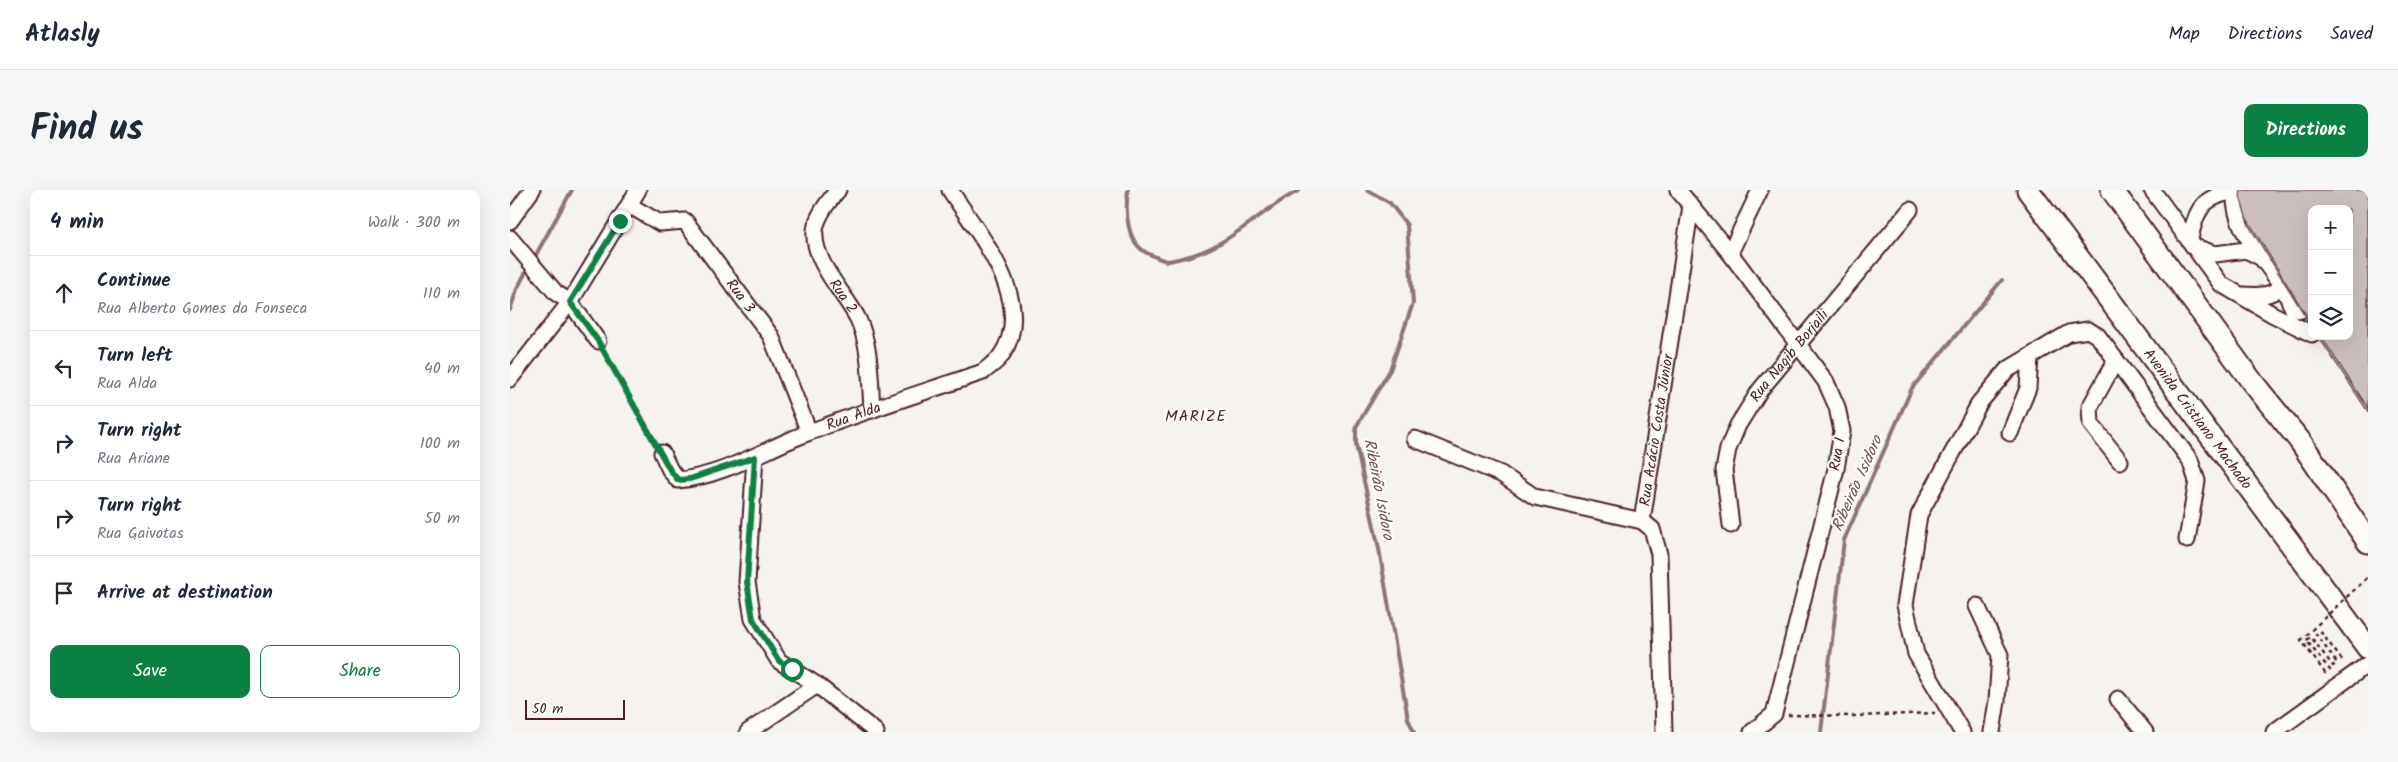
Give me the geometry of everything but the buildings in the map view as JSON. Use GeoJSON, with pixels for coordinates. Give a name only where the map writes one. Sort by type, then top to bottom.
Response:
{"type":"FeatureCollection","features":[{"type":"Feature","properties":{"kind":"highway","name":"Avenida Cristiano Machado"},"geometry":{"type":"LineString","coordinates":[[2028,190],[2368,648]]}},
{"type":"Feature","properties":{"kind":"highway"},"geometry":{"type":"LineString","coordinates":[[2112,190],[2253,383],[2300,441],[2361,524],[2368,542]]}},
{"type":"Feature","properties":{"kind":"street"},"geometry":{"type":"LineString","coordinates":[[510,221],[532,190]]}},
{"type":"Feature","properties":{"kind":"street"},"geometry":{"type":"LineString","coordinates":[[510,379],[570,302],[638,190]]}},
{"type":"Feature","properties":{"kind":"street","name":"Rua 2"},"geometry":{"type":"LineString","coordinates":[[838,190],[823,211],[815,230],[819,252],[830,275],[858,319],[868,351],[872,410]]}},
{"type":"Feature","properties":{"kind":"street","name":"Rua Alda"},"geometry":{"type":"LineString","coordinates":[[662,453],[670,470],[678,480],[690,479],[755,457],[809,432],[983,372],[1000,358],[1008,343],[1014,321],[1011,296],[1000,269],[950,190]]}},
{"type":"Feature","properties":{"kind":"street"},"geometry":{"type":"LineString","coordinates":[[1678,190],[1692,206]]}},
{"type":"Feature","properties":{"kind":"street"},"geometry":{"type":"LineString","coordinates":[[1730,253],[1760,190]]}},
{"type":"Feature","properties":{"kind":"street"},"geometry":{"type":"LineString","coordinates":[[2152,190],[2221,284],[2308,332]]}},
{"type":"Feature","properties":{"kind":"street"},"geometry":{"type":"LineString","coordinates":[[2192,244],[2192,223],[2205,201],[2237,190],[2235,210],[2244,235],[2266,258],[2297,310]]}},
{"type":"Feature","properties":{"kind":"street","name":"Rua 3"},"geometry":{"type":"LineString","coordinates":[[629,205],[660,223],[685,220],[770,336],[809,432]]}},
{"type":"Feature","properties":{"kind":"street","name":"Rua 1"},"geometry":{"type":"LineString","coordinates":[[1692,206],[1730,253],[1826,382],[1837,407],[1842,431],[1836,469],[1774,714],[1752,732]]}},
{"type":"Feature","properties":{"kind":"street","name":"Rua Acácio Costa Júnior"},"geometry":{"type":"LineString","coordinates":[[1664,732],[1659,554],[1652,529],[1642,521],[1692,206]]}},
{"type":"Feature","properties":{"kind":"street","name":"Rua Nagib Borjaili"},"geometry":{"type":"LineString","coordinates":[[1731,525],[1724,470],[1728,449],[1738,424],[1760,390],[1910,210]]}},
{"type":"Feature","properties":{"kind":"street"},"geometry":{"type":"LineString","coordinates":[[510,238],[556,293],[570,302],[598,341]]}},
{"type":"Feature","properties":{"kind":"street"},"geometry":{"type":"LineString","coordinates":[[2192,244],[2216,254],[2246,250],[2266,258]]}},
{"type":"Feature","properties":{"kind":"street"},"geometry":{"type":"LineString","coordinates":[[2212,271],[2211,266],[2219,258],[2230,252]]}},
{"type":"Feature","properties":{"kind":"street"},"geometry":{"type":"LineString","coordinates":[[2240,295],[2266,294],[2278,289],[2283,284]]}},
{"type":"Feature","properties":{"kind":"street"},"geometry":{"type":"LineString","coordinates":[[1962,732],[1949,713],[1916,654],[1905,605],[1919,515],[1980,402],[2007,370],[2069,333],[2088,330],[2098,336],[2190,460],[2197,481],[2187,540]]}},
{"type":"Feature","properties":{"kind":"street"},"geometry":{"type":"LineString","coordinates":[[2010,433],[2028,388],[2030,356]]}},
{"type":"Feature","properties":{"kind":"street"},"geometry":{"type":"LineString","coordinates":[[2116,360],[2090,407],[2091,424],[2120,461]]}},
{"type":"Feature","properties":{"kind":"street"},"geometry":{"type":"LineString","coordinates":[[1415,438],[1500,474],[1536,497],[1642,521]]}},
{"type":"Feature","properties":{"kind":"street"},"geometry":{"type":"LineString","coordinates":[[755,457],[747,582],[753,619],[779,661],[818,686],[876,732]]}},
{"type":"Feature","properties":{"kind":"street"},"geometry":{"type":"LineString","coordinates":[[1977,606],[2000,655],[1998,702],[1992,732]]}},
{"type":"Feature","properties":{"kind":"street"},"geometry":{"type":"LineString","coordinates":[[2274,732],[2368,664]]}},
{"type":"Feature","properties":{"kind":"street"},"geometry":{"type":"LineString","coordinates":[[748,732],[818,686]]}},
{"type":"Feature","properties":{"kind":"street"},"geometry":{"type":"LineString","coordinates":[[2118,698],[2145,732]]}},
{"type":"Feature","properties":{"kind":"path"},"geometry":{"type":"LineString","coordinates":[[598,341],[662,453]]}},
{"type":"Feature","properties":{"kind":"path"},"geometry":{"type":"LineString","coordinates":[[2342,660],[2320,630],[2316,634],[2338,663],[2333,666],[2312,637],[2306,640],[2330,670],[2325,673],[2300,640],[2368,577]]}},
{"type":"Feature","properties":{"kind":"path"},"geometry":{"type":"LineString","coordinates":[[1784,714],[1856,716],[1949,713]]}},
{"type":"Feature","properties":{"kind":"waterway","name":"Ribeirão Isidoro"},"geometry":{"type":"LineString","coordinates":[[533,260],[572,190]]}},
{"type":"Feature","properties":{"kind":"waterway","name":"Ribeirão Isidoro"},"geometry":{"type":"LineString","coordinates":[[1128,190],[1127,217],[1131,235],[1141,249],[1167,261],[1199,253],[1229,238],[1285,198],[1300,190]]}},
{"type":"Feature","properties":{"kind":"waterway","name":"Ribeirão Isidoro"},"geometry":{"type":"LineString","coordinates":[[1367,190],[1390,203],[1407,225],[1413,303],[1390,370],[1356,427],[1356,445],[1379,549],[1408,719],[1414,732]]}},
{"type":"Feature","properties":{"kind":"waterway","name":"Ribeirão Isidoro"},"geometry":{"type":"LineString","coordinates":[[510,310],[517,289],[529,266]]}},
{"type":"Feature","properties":{"kind":"waterway","name":"Ribeirão Isidoro"},"geometry":{"type":"LineString","coordinates":[[1821,732],[1844,540],[1912,388],[2002,280]]}},
{"type":"Feature","properties":{"kind":"district","name":"MARIZE"},"geometry":{"type":"Point","coordinates":[1196,415]}},
{"type":"Feature","properties":{"kind":"route"},"geometry":{"type":"LineString","coordinates":[[620,221],[570,302],[598,341],[670,470],[678,480],[690,479],[755,457],[747,582],[753,619],[779,661],[792,669]]}}]}
